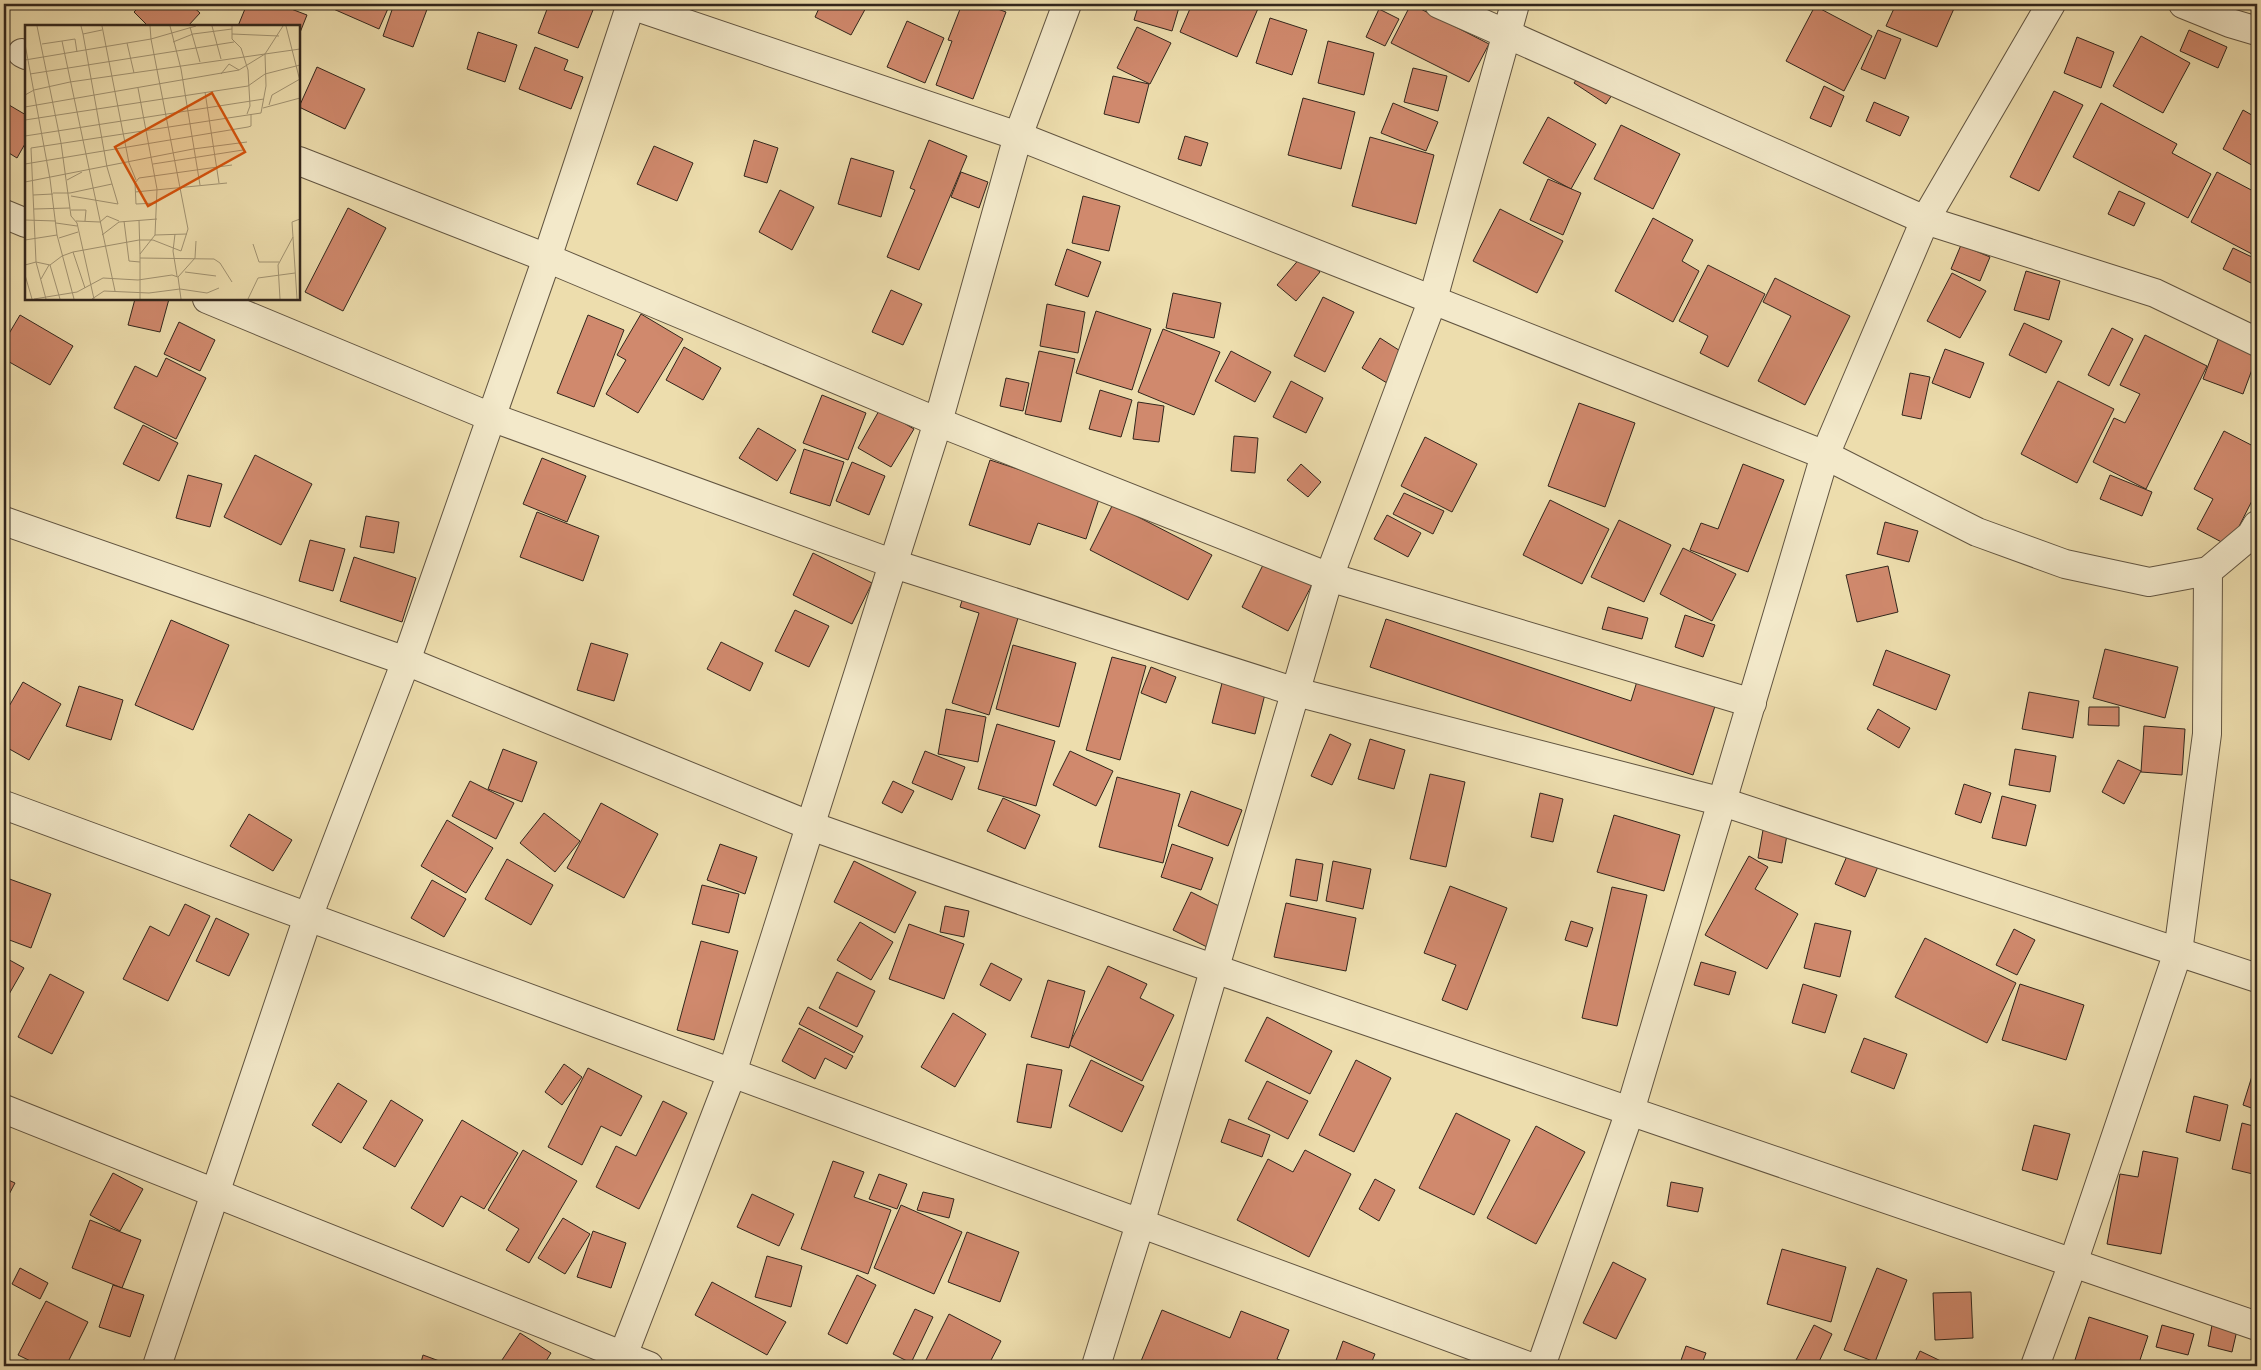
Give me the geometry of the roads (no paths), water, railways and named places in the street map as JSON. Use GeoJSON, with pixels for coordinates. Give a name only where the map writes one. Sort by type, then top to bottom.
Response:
{"type":"FeatureCollection","features":[{"type":"Feature","properties":{"kind":"street"},"geometry":{"type":"LineString","coordinates":[[157,1366],[308,917],[406,661],[547,258],[630,4],[1018,136],[1825,455],[1977,532],[2065,564],[2149,582],[2208,571],[2251,535],[2257,525]]}},
{"type":"Feature","properties":{"kind":"street"},"geometry":{"type":"LineString","coordinates":[[621,1362],[732,1073],[938,422],[1018,136],[1067,4]]}},
{"type":"Feature","properties":{"kind":"street"},"geometry":{"type":"LineString","coordinates":[[1438,4],[1506,32],[1925,220],[2155,293],[2257,342]]}},
{"type":"Feature","properties":{"kind":"street"},"geometry":{"type":"LineString","coordinates":[[1096,1366],[1140,1224],[1329,577],[1433,299],[1515,4]]}},
{"type":"Feature","properties":{"kind":"street"},"geometry":{"type":"LineString","coordinates":[[1542,1366],[1630,1111],[1825,455],[1925,220],[2051,4]]}},
{"type":"Feature","properties":{"kind":"street"},"geometry":{"type":"LineString","coordinates":[[2183,4],[2230,24],[2257,31]]}},
{"type":"Feature","properties":{"kind":"street"},"geometry":{"type":"LineString","coordinates":[[300,161],[547,258],[938,422],[1329,577],[1752,703]]}},
{"type":"Feature","properties":{"kind":"street"},"geometry":{"type":"LineString","coordinates":[[4,214],[25,223]]}},
{"type":"Feature","properties":{"kind":"street"},"geometry":{"type":"LineString","coordinates":[[209,300],[491,417],[894,564],[1296,692],[1723,802],[2257,978]]}},
{"type":"Feature","properties":{"kind":"street"},"geometry":{"type":"LineString","coordinates":[[4,521],[406,661],[811,826],[1215,969],[2257,1326]]}},
{"type":"Feature","properties":{"kind":"street"},"geometry":{"type":"LineString","coordinates":[[2035,1366],[2073,1263],[2178,952],[2207,734],[2208,571]]}},
{"type":"Feature","properties":{"kind":"street"},"geometry":{"type":"LineString","coordinates":[[4,805],[1528,1366]]}},
{"type":"Feature","properties":{"kind":"street"},"geometry":{"type":"LineString","coordinates":[[4,1109],[214,1193],[621,1362],[649,1366]]}}]}
